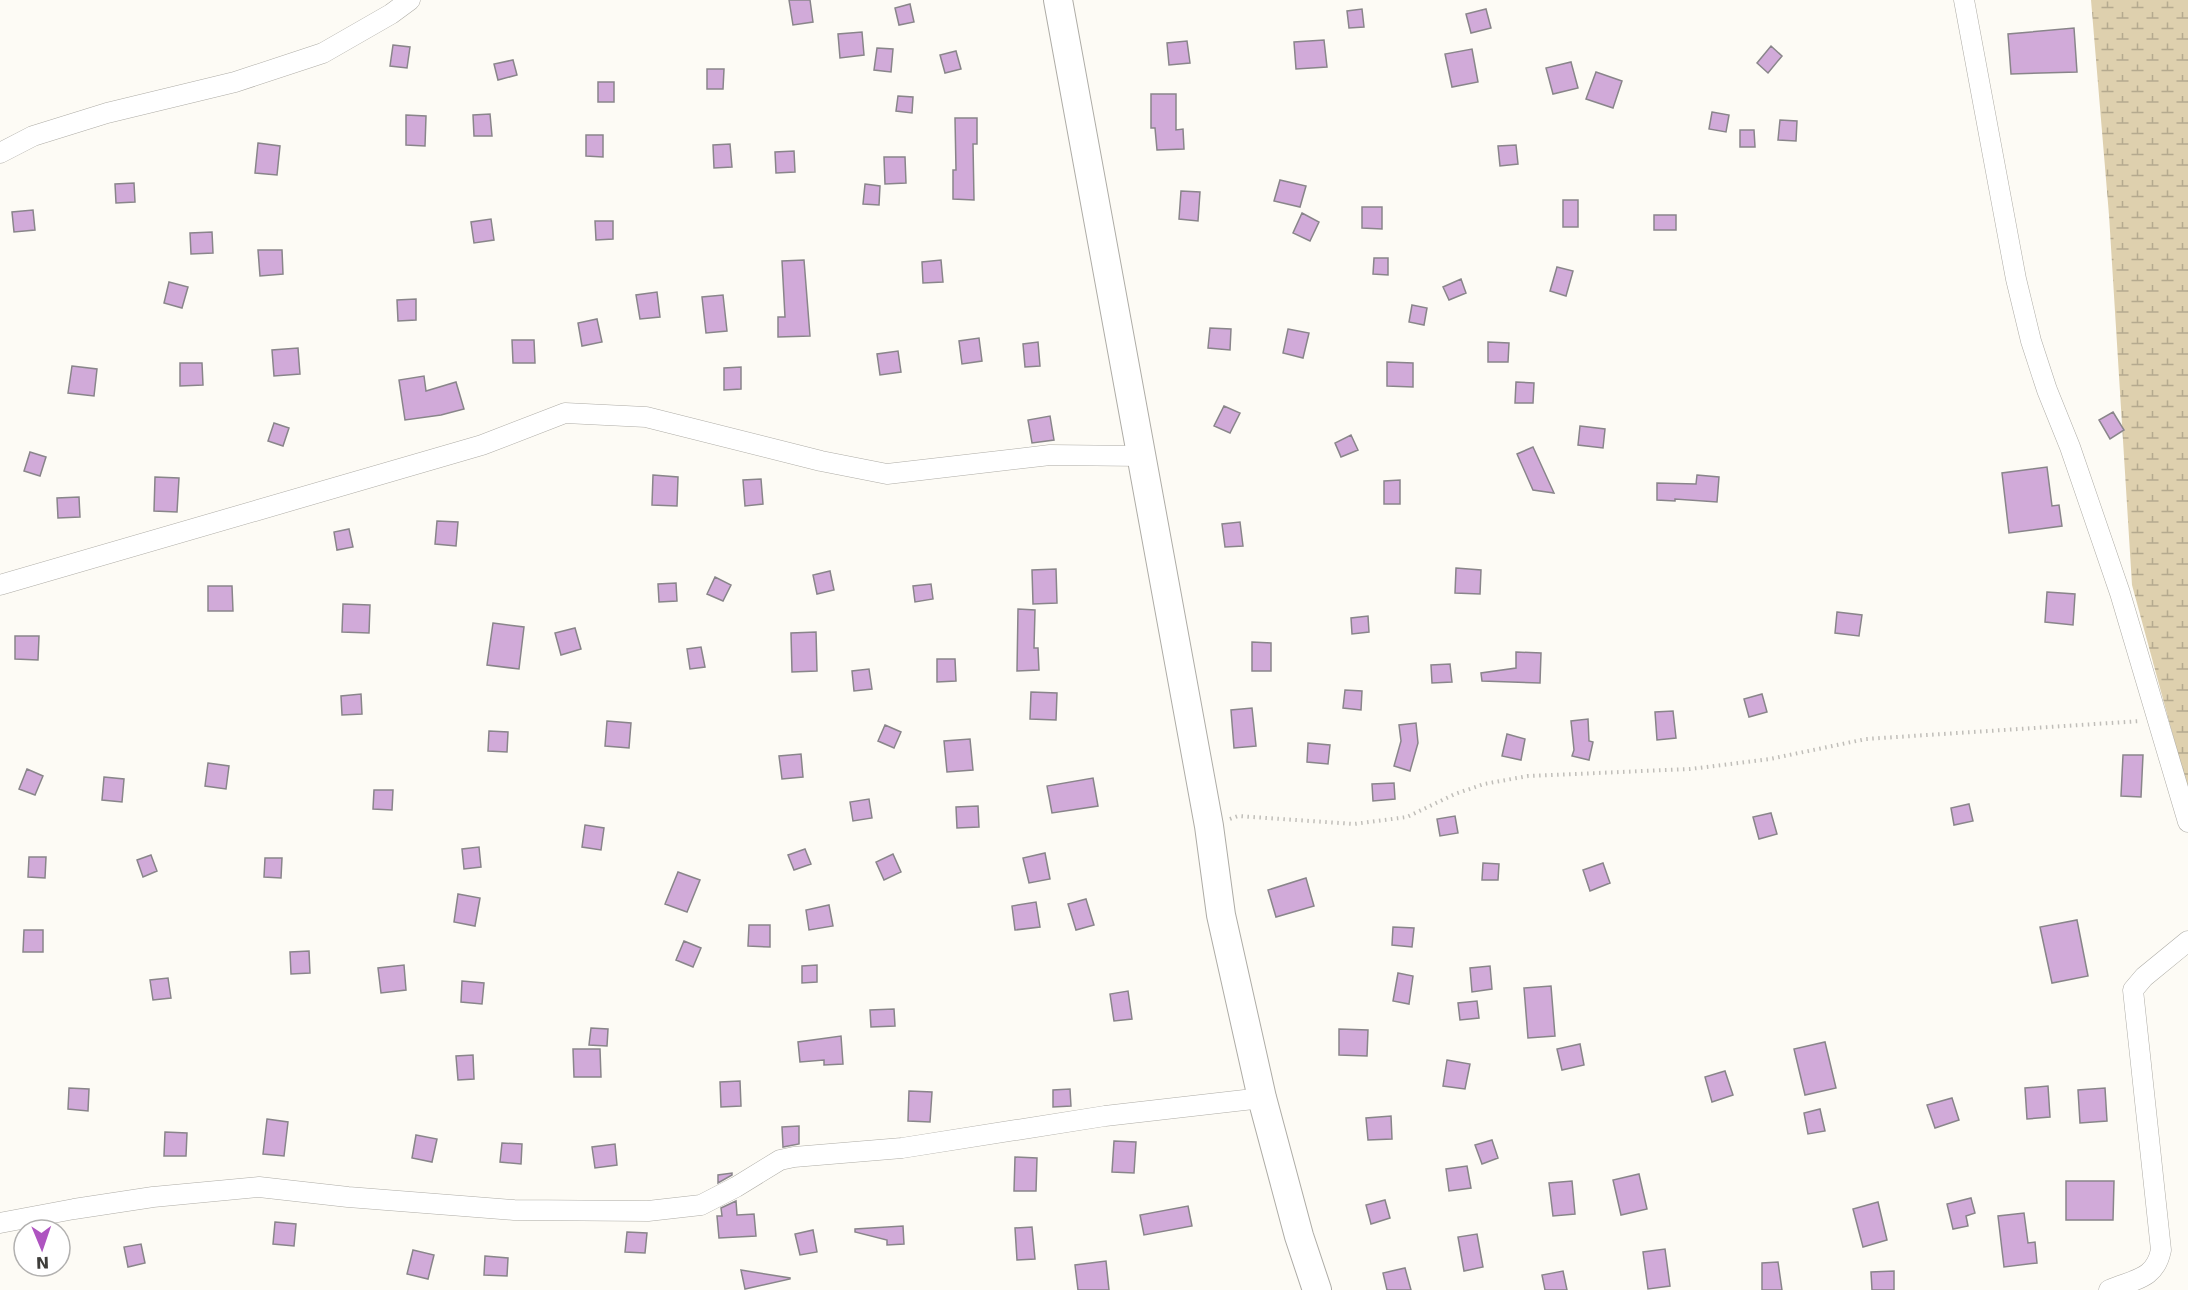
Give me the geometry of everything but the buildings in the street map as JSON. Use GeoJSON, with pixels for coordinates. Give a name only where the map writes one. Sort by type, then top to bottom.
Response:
{"type":"FeatureCollection","features":[{"type":"Feature","properties":{"kind":"main road"},"geometry":{"type":"LineString","coordinates":[[1058,0],[1209,826],[1221,915],[1262,1098],[1299,1236],[1317,1290]]}},
{"type":"Feature","properties":{"kind":"street"},"geometry":{"type":"LineString","coordinates":[[0,153],[33,136],[108,113],[235,82],[323,53],[410,0]]}},
{"type":"Feature","properties":{"kind":"street"},"geometry":{"type":"LineString","coordinates":[[1964,0],[2016,279],[2031,341],[2120,593],[2188,822]]}},
{"type":"Feature","properties":{"kind":"street"},"geometry":{"type":"LineString","coordinates":[[0,585],[482,445],[565,413],[646,417],[821,461],[887,474],[1050,454],[1141,456]]}},
{"type":"Feature","properties":{"kind":"street"},"geometry":{"type":"LineString","coordinates":[[2109,1290],[2150,1273],[2158,1263],[2161,1250],[2133,990],[2144,977],[2188,941]]}},
{"type":"Feature","properties":{"kind":"street"},"geometry":{"type":"LineString","coordinates":[[0,1223],[153,1197],[259,1186],[348,1197],[514,1210],[659,1210],[701,1205],[780,1160],[794,1157],[902,1148],[1105,1116],[1262,1098]]}},
{"type":"Feature","properties":{"kind":"path"},"geometry":{"type":"LineString","coordinates":[[1209,826],[1238,816],[1354,824],[1407,817],[1455,794],[1484,784],[1528,776],[1690,769],[1770,759],[1866,739],[2157,720]]}},
{"type":"Feature","properties":{"kind":"green space"},"geometry":{"type":"Polygon","coordinates":[[[2091,0],[2188,0],[2188,791],[2132,585],[2109,215],[2091,0]]]}}]}
